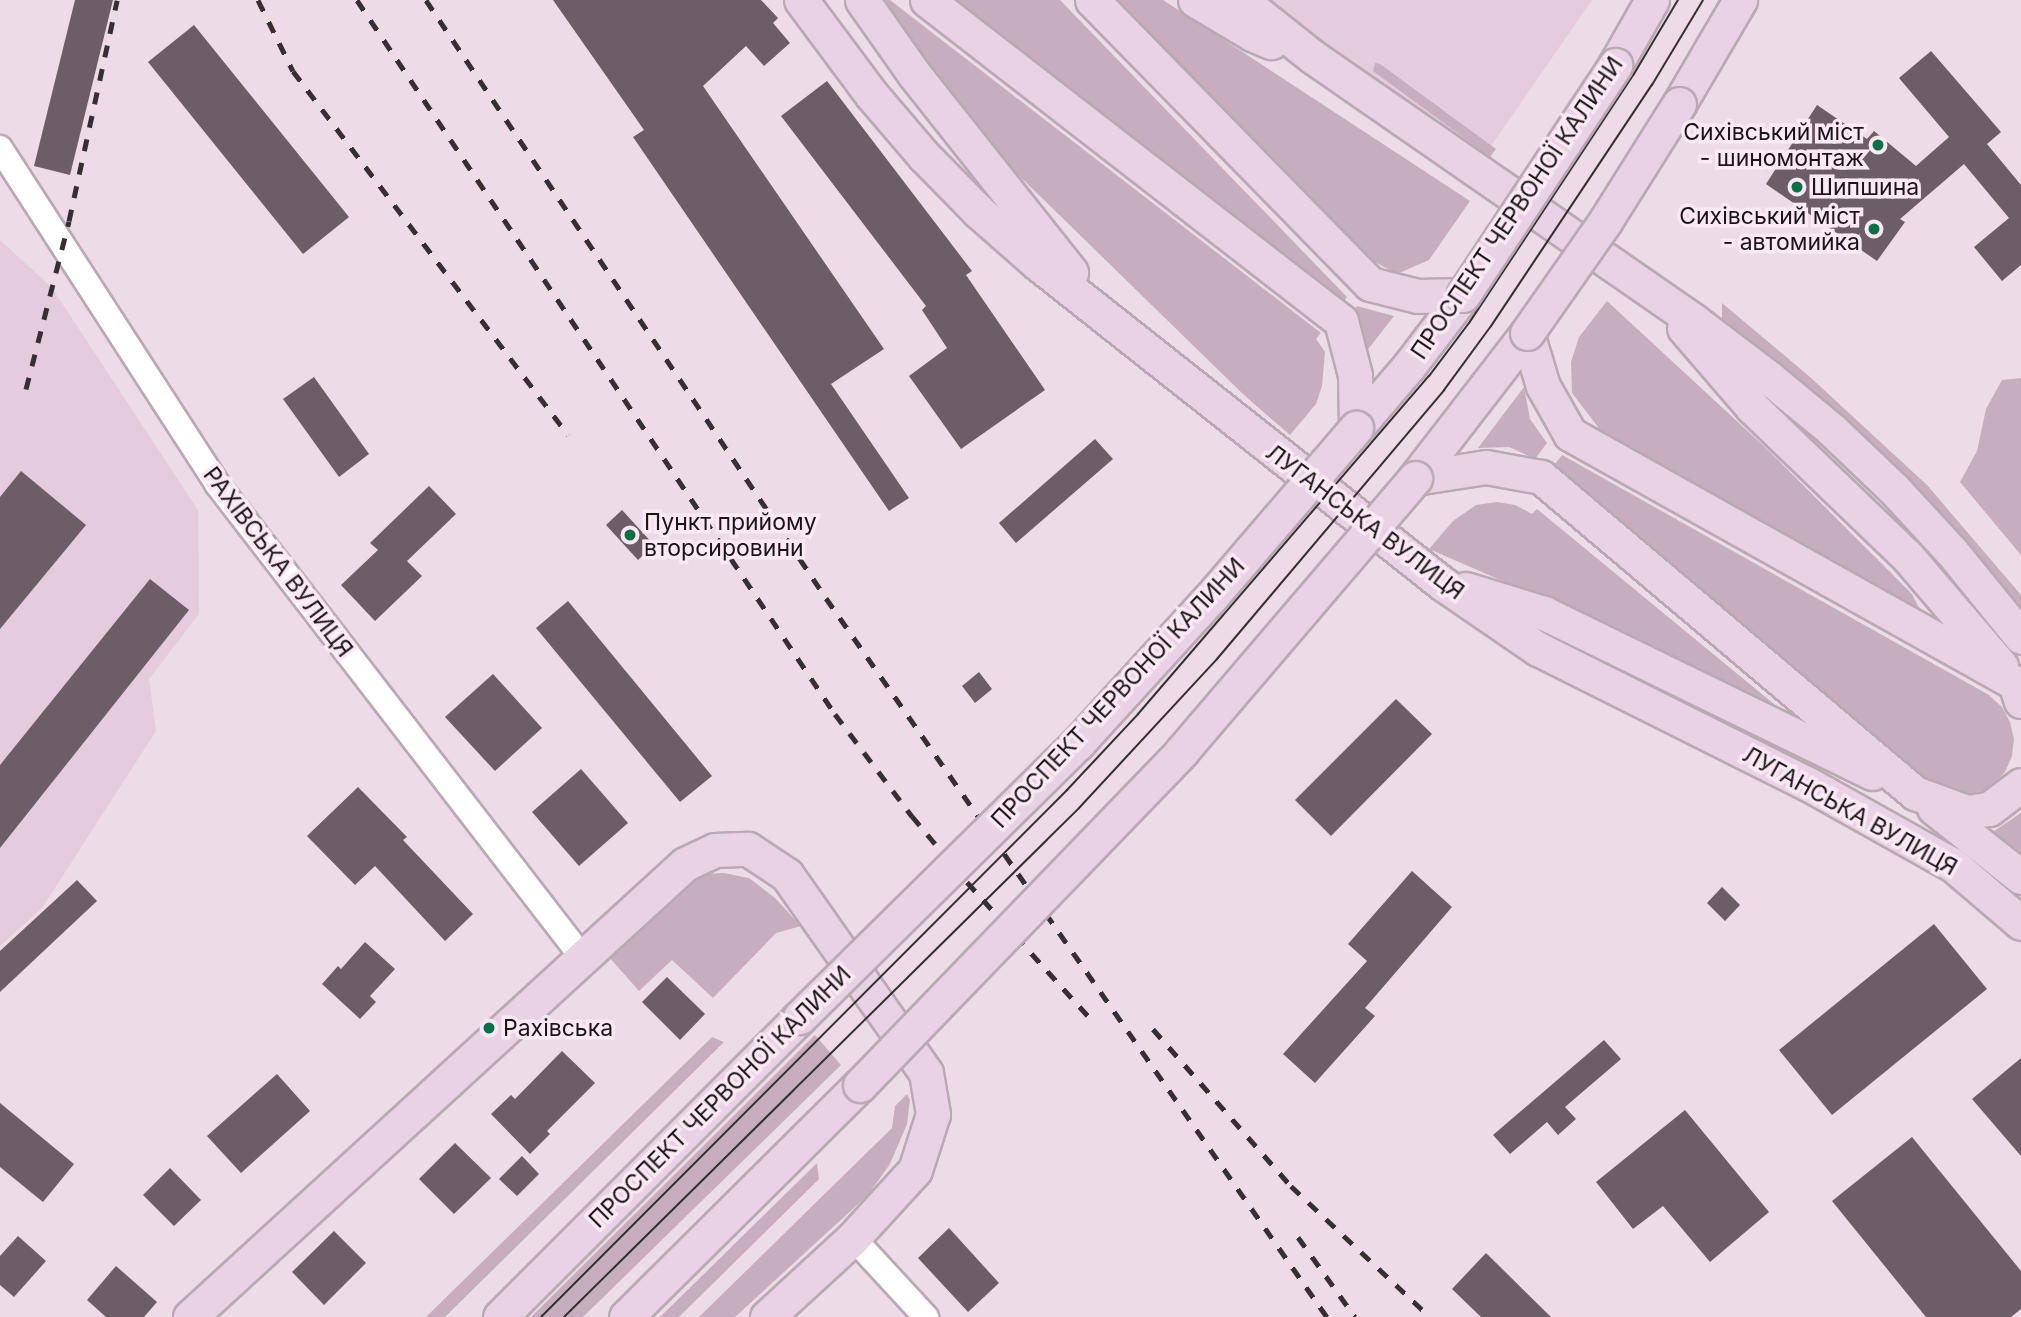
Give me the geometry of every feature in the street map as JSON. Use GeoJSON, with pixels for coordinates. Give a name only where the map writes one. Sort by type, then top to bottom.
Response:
{"type":"FeatureCollection","features":[{"type":"Feature","properties":{"kind":"main road","name":"ЛУГАНСЬКА ВУЛИЦЯ"},"geometry":{"type":"LineString","coordinates":[[801,0],[872,94],[924,156],[1037,263],[1443,584],[1538,649],[1808,784],[1953,865],[2021,923]]}},
{"type":"Feature","properties":{"kind":"main road"},"geometry":{"type":"LineString","coordinates":[[862,0],[922,85],[1108,317]]}},
{"type":"Feature","properties":{"kind":"main road"},"geometry":{"type":"LineString","coordinates":[[927,0],[1341,321],[1355,374],[1356,428]]}},
{"type":"Feature","properties":{"kind":"main road"},"geometry":{"type":"LineString","coordinates":[[1092,0],[1370,284],[1417,296],[1463,295]]}},
{"type":"Feature","properties":{"kind":"main road"},"geometry":{"type":"LineString","coordinates":[[1195,0],[1252,34],[1313,57]]}},
{"type":"Feature","properties":{"kind":"main road"},"geometry":{"type":"LineString","coordinates":[[1241,0],[1313,57],[1661,299],[1768,377],[1832,430],[1893,488],[1952,552],[2021,638]]}},
{"type":"Feature","properties":{"kind":"main road","name":"ПРОСПЕКТ ЧЕРВОНОЇ КАЛИНИ"},"geometry":{"type":"LineString","coordinates":[[500,1317],[1078,743],[1211,597],[1409,366],[1463,295],[1615,65],[1652,0]]}},
{"type":"Feature","properties":{"kind":"main road"},"geometry":{"type":"LineString","coordinates":[[626,1317],[860,1085],[1182,751],[1415,478],[1527,333],[1605,220],[1741,0]]}},
{"type":"Feature","properties":{"kind":"main road"},"geometry":{"type":"LineString","coordinates":[[1661,299],[1743,398],[1907,556],[2019,692]]}},
{"type":"Feature","properties":{"kind":"main road"},"geometry":{"type":"LineString","coordinates":[[1527,333],[1543,386],[1570,434],[2019,692]]}},
{"type":"Feature","properties":{"kind":"main road"},"geometry":{"type":"LineString","coordinates":[[1415,478],[1486,467],[1541,477],[1915,793],[2021,877]]}},
{"type":"Feature","properties":{"kind":"main road"},"geometry":{"type":"LineString","coordinates":[[1443,584],[1490,594],[1544,613],[1915,793],[1967,812],[1989,809],[2021,785]]}},
{"type":"Feature","properties":{"kind":"main road"},"geometry":{"type":"LineString","coordinates":[[190,1317],[685,864],[715,850],[748,849],[787,876],[926,1073],[933,1114],[915,1170],[853,1238],[767,1317]]}},
{"type":"Feature","properties":{"kind":"street","name":"РАХІВСЬКА ВУЛИЦЯ"},"geometry":{"type":"LineString","coordinates":[[0,148],[217,484],[582,957]]}},
{"type":"Feature","properties":{"kind":"street"},"geometry":{"type":"LineString","coordinates":[[853,1238],[926,1317]]}},
{"type":"Feature","properties":{"kind":"shaded area"},"geometry":{"type":"Polygon","coordinates":[[[876,0],[890,0],[1321,333],[1316,339],[1325,352],[1322,386],[1316,404],[1290,435],[1245,396],[1009,166],[931,75],[876,0]]]}},
{"type":"Feature","properties":{"kind":"shaded area"},"geometry":{"type":"Polygon","coordinates":[[[945,0],[1060,0],[1347,297],[1341,305],[945,0]]]}},
{"type":"Feature","properties":{"kind":"shaded area"},"geometry":{"type":"Polygon","coordinates":[[[1107,0],[1163,0],[1470,201],[1429,260],[1397,274],[1377,263],[1370,271],[1107,0]]]}},
{"type":"Feature","properties":{"kind":"shaded area"},"geometry":{"type":"Polygon","coordinates":[[[1261,0],[1592,0],[1482,159],[1261,0]]]}},
{"type":"Feature","properties":{"kind":"shaded area"},"geometry":{"type":"Polygon","coordinates":[[[1375,63],[1496,149],[1490,157],[1373,71],[1375,63]]]}},
{"type":"Feature","properties":{"kind":"shaded area"},"geometry":{"type":"Polygon","coordinates":[[[0,240],[52,288],[198,510],[199,614],[149,679],[156,731],[42,908],[0,946],[0,240]]]}},
{"type":"Feature","properties":{"kind":"shaded area"},"geometry":{"type":"Polygon","coordinates":[[[1607,301],[1766,448],[1912,594],[1920,610],[1916,611],[1591,437],[1598,427],[1572,393],[1571,362],[1579,337],[1607,301]]]}},
{"type":"Feature","properties":{"kind":"shaded area"},"geometry":{"type":"Polygon","coordinates":[[[1722,303],[1810,377],[1927,485],[2021,595],[2021,614],[1803,385],[1722,319],[1722,303]]]}},
{"type":"Feature","properties":{"kind":"shaded area"},"geometry":{"type":"Polygon","coordinates":[[[1357,306],[1394,316],[1366,352],[1350,316],[1357,306]]]}},
{"type":"Feature","properties":{"kind":"shaded area"},"geometry":{"type":"Polygon","coordinates":[[[2021,378],[2021,555],[1960,482],[1977,451],[1986,409],[2002,380],[2021,378]]]}},
{"type":"Feature","properties":{"kind":"shaded area"},"geometry":{"type":"Polygon","coordinates":[[[1524,387],[1530,419],[1547,443],[1535,459],[1509,447],[1478,448],[1524,387]]]}},
{"type":"Feature","properties":{"kind":"shaded area"},"geometry":{"type":"Polygon","coordinates":[[[1562,455],[1989,695],[2002,707],[2010,722],[2014,739],[2012,756],[2005,772],[1993,785],[1978,793],[1960,797],[1943,795],[1551,469],[1562,455]]]}},
{"type":"Feature","properties":{"kind":"shaded area"},"geometry":{"type":"Polygon","coordinates":[[[1497,502],[1515,505],[1532,514],[1537,509],[1786,714],[1562,607],[1429,549],[1453,521],[1476,505],[1497,502]]]}},
{"type":"Feature","properties":{"kind":"shaded area"},"geometry":{"type":"Polygon","coordinates":[[[2021,813],[2021,859],[1991,833],[2021,813]]]}},
{"type":"Feature","properties":{"kind":"shaded area"},"geometry":{"type":"Polygon","coordinates":[[[724,873],[749,878],[775,898],[801,926],[776,933],[713,998],[672,960],[639,991],[609,957],[700,874],[724,873]]]}},
{"type":"Feature","properties":{"kind":"shaded area"},"geometry":{"type":"Polygon","coordinates":[[[815,1035],[841,1065],[583,1317],[531,1317],[815,1035]]]}},
{"type":"Feature","properties":{"kind":"shaded area"},"geometry":{"type":"Polygon","coordinates":[[[712,1037],[724,1042],[445,1317],[426,1317],[712,1037]]]}},
{"type":"Feature","properties":{"kind":"shaded area"},"geometry":{"type":"Polygon","coordinates":[[[907,1094],[910,1100],[907,1124],[890,1164],[868,1195],[735,1317],[699,1317],[892,1128],[895,1106],[907,1094]]]}},
{"type":"Feature","properties":{"kind":"shaded area"},"geometry":{"type":"Polygon","coordinates":[[[817,1163],[819,1179],[679,1317],[660,1317],[817,1163]]]}},
{"type":"Feature","properties":{"kind":"building"},"geometry":{"type":"Polygon","coordinates":[[[75,0],[113,0],[70,175],[34,166],[75,0]]]}},
{"type":"Feature","properties":{"kind":"building"},"geometry":{"type":"Polygon","coordinates":[[[553,0],[761,0],[778,18],[773,23],[790,43],[764,66],[746,46],[703,86],[884,349],[831,384],[909,498],[889,511],[633,137],[644,130],[553,0]]]}},
{"type":"Feature","properties":{"kind":"building"},"geometry":{"type":"Polygon","coordinates":[[[194,25],[349,217],[303,254],[148,62],[194,25]]]}},
{"type":"Feature","properties":{"kind":"building"},"geometry":{"type":"Polygon","coordinates":[[[1931,51],[2001,132],[1987,144],[2021,185],[2021,265],[2002,281],[1974,247],[2009,218],[1964,164],[1900,219],[1905,222],[1877,261],[1766,184],[1817,105],[1867,139],[1874,131],[1916,166],[1949,137],[1899,78],[1931,51]]]}},
{"type":"Feature","properties":{"kind":"building"},"geometry":{"type":"Polygon","coordinates":[[[827,81],[972,271],[966,275],[1045,390],[961,449],[909,376],[947,348],[922,310],[926,306],[781,116],[827,81]]]}},
{"type":"Feature","properties":{"kind":"building"},"geometry":{"type":"Polygon","coordinates":[[[314,377],[369,454],[339,477],[283,399],[314,377]]]}},
{"type":"Feature","properties":{"kind":"building"},"geometry":{"type":"Polygon","coordinates":[[[1095,439],[1113,459],[1016,543],[999,523],[1095,439]]]}},
{"type":"Feature","properties":{"kind":"building"},"geometry":{"type":"Polygon","coordinates":[[[21,471],[86,525],[0,629],[0,497],[21,471]]]}},
{"type":"Feature","properties":{"kind":"building"},"geometry":{"type":"Polygon","coordinates":[[[429,486],[456,514],[407,561],[422,576],[375,621],[341,585],[378,550],[370,543],[429,486]]]}},
{"type":"Feature","properties":{"kind":"building","name":"Пункт прийому вторсировини"},"geometry":{"type":"Polygon","coordinates":[[[622,510],[654,545],[638,560],[606,525],[622,510]]]}},
{"type":"Feature","properties":{"kind":"building"},"geometry":{"type":"Polygon","coordinates":[[[150,579],[189,610],[0,848],[0,765],[150,579]]]}},
{"type":"Feature","properties":{"kind":"building"},"geometry":{"type":"Polygon","coordinates":[[[568,601],[712,776],[680,802],[536,628],[568,601]]]}},
{"type":"Feature","properties":{"kind":"building"},"geometry":{"type":"Polygon","coordinates":[[[979,672],[992,689],[975,703],[962,686],[979,672]]]}},
{"type":"Feature","properties":{"kind":"building"},"geometry":{"type":"Polygon","coordinates":[[[493,674],[542,728],[495,771],[445,717],[493,674]]]}},
{"type":"Feature","properties":{"kind":"building"},"geometry":{"type":"Polygon","coordinates":[[[1396,699],[1432,734],[1331,836],[1295,800],[1396,699]]]}},
{"type":"Feature","properties":{"kind":"building"},"geometry":{"type":"Polygon","coordinates":[[[581,769],[628,823],[579,866],[532,812],[581,769]]]}},
{"type":"Feature","properties":{"kind":"building"},"geometry":{"type":"Polygon","coordinates":[[[358,787],[407,837],[403,840],[473,914],[445,941],[375,866],[355,885],[307,836],[358,787]]]}},
{"type":"Feature","properties":{"kind":"building"},"geometry":{"type":"Polygon","coordinates":[[[1412,871],[1452,907],[1365,1008],[1375,1016],[1315,1083],[1283,1054],[1367,961],[1348,944],[1412,871]]]}},
{"type":"Feature","properties":{"kind":"building"},"geometry":{"type":"Polygon","coordinates":[[[77,880],[97,901],[0,992],[0,951],[77,880]]]}},
{"type":"Feature","properties":{"kind":"building"},"geometry":{"type":"Polygon","coordinates":[[[1722,887],[1740,905],[1725,921],[1707,903],[1722,887]]]}},
{"type":"Feature","properties":{"kind":"building"},"geometry":{"type":"Polygon","coordinates":[[[1934,924],[1987,989],[1832,1115],[1779,1050],[1934,924]]]}},
{"type":"Feature","properties":{"kind":"building"},"geometry":{"type":"Polygon","coordinates":[[[365,942],[395,969],[370,996],[376,1002],[360,1019],[322,984],[338,966],[341,969],[365,942]]]}},
{"type":"Feature","properties":{"kind":"building"},"geometry":{"type":"Polygon","coordinates":[[[667,977],[705,1014],[680,1040],[642,1002],[667,977]]]}},
{"type":"Feature","properties":{"kind":"building"},"geometry":{"type":"Polygon","coordinates":[[[1604,1040],[1621,1059],[1565,1107],[1576,1119],[1558,1135],[1547,1122],[1510,1154],[1493,1135],[1604,1040]]]}},
{"type":"Feature","properties":{"kind":"building"},"geometry":{"type":"Polygon","coordinates":[[[562,1051],[595,1083],[547,1131],[550,1134],[530,1154],[491,1114],[511,1095],[515,1099],[562,1051]]]}},
{"type":"Feature","properties":{"kind":"building"},"geometry":{"type":"Polygon","coordinates":[[[2021,1058],[2021,1156],[1972,1099],[2021,1058]]]}},
{"type":"Feature","properties":{"kind":"building"},"geometry":{"type":"Polygon","coordinates":[[[277,1074],[310,1111],[241,1173],[207,1136],[277,1074]]]}},
{"type":"Feature","properties":{"kind":"building"},"geometry":{"type":"Polygon","coordinates":[[[0,1103],[74,1164],[43,1202],[0,1167],[0,1103]]]}},
{"type":"Feature","properties":{"kind":"building"},"geometry":{"type":"Polygon","coordinates":[[[1685,1110],[1769,1212],[1710,1262],[1663,1206],[1633,1229],[1596,1182],[1685,1110]]]}},
{"type":"Feature","properties":{"kind":"building"},"geometry":{"type":"Polygon","coordinates":[[[1912,1137],[2021,1271],[2021,1309],[2011,1317],[1926,1317],[1832,1201],[1912,1137]]]}},
{"type":"Feature","properties":{"kind":"building"},"geometry":{"type":"Polygon","coordinates":[[[455,1143],[491,1178],[454,1214],[419,1179],[455,1143]]]}},
{"type":"Feature","properties":{"kind":"building"},"geometry":{"type":"Polygon","coordinates":[[[522,1156],[539,1174],[517,1196],[499,1179],[522,1156]]]}},
{"type":"Feature","properties":{"kind":"building"},"geometry":{"type":"Polygon","coordinates":[[[170,1168],[201,1200],[174,1226],[143,1195],[170,1168]]]}},
{"type":"Feature","properties":{"kind":"building"},"geometry":{"type":"Polygon","coordinates":[[[949,1228],[999,1283],[968,1312],[918,1258],[949,1228]]]}},
{"type":"Feature","properties":{"kind":"building"},"geometry":{"type":"Polygon","coordinates":[[[334,1231],[366,1263],[324,1305],[292,1272],[334,1231]]]}},
{"type":"Feature","properties":{"kind":"building"},"geometry":{"type":"Polygon","coordinates":[[[18,1236],[46,1261],[14,1297],[0,1285],[0,1256],[18,1236]]]}},
{"type":"Feature","properties":{"kind":"building"},"geometry":{"type":"Polygon","coordinates":[[[1486,1253],[1551,1317],[1481,1317],[1452,1289],[1486,1253]]]}},
{"type":"Feature","properties":{"kind":"building"},"geometry":{"type":"Polygon","coordinates":[[[116,1266],[157,1302],[144,1317],[106,1317],[87,1300],[116,1266]]]}},
{"type":"Feature","properties":{"kind":"tram line"},"geometry":{"type":"LineString","coordinates":[[541,1317],[1067,790],[1138,714],[1429,376],[1469,323],[1634,74],[1678,0]]}},
{"type":"Feature","properties":{"kind":"tram line"},"geometry":{"type":"LineString","coordinates":[[564,1317],[1079,808],[1217,659],[1444,390],[1491,326],[1652,85],[1703,0]]}},
{"type":"Feature","properties":{"kind":"railway"},"geometry":{"type":"LineString","coordinates":[[26,389],[69,221],[117,0]]}},
{"type":"Feature","properties":{"kind":"railway"},"geometry":{"type":"LineString","coordinates":[[258,0],[293,71],[568,435]]}},
{"type":"Feature","properties":{"kind":"railway"},"geometry":{"type":"LineString","coordinates":[[357,0],[835,714],[912,816],[967,882],[1090,1018]]}},
{"type":"Feature","properties":{"kind":"railway"},"geometry":{"type":"LineString","coordinates":[[426,0],[826,598],[1327,1317]]}},
{"type":"Feature","properties":{"kind":"railway"},"geometry":{"type":"LineString","coordinates":[[1153,1029],[1291,1186],[1430,1317]]}},
{"type":"Feature","properties":{"kind":"railway"},"geometry":{"type":"LineString","coordinates":[[1298,1237],[1355,1317]]}},
{"type":"Feature","properties":{"kind":"place","name":"Сихівський міст - шиномонтаж"},"geometry":{"type":"Point","coordinates":[1878,145]}},
{"type":"Feature","properties":{"kind":"place","name":"Шипшина"},"geometry":{"type":"Point","coordinates":[1797,187]}},
{"type":"Feature","properties":{"kind":"place","name":"Сихівський міст - автомийка"},"geometry":{"type":"Point","coordinates":[1874,229]}},
{"type":"Feature","properties":{"kind":"place","name":"Пункт прийому вторсировини"},"geometry":{"type":"Point","coordinates":[630,535]}},
{"type":"Feature","properties":{"kind":"place","name":"Рахівська"},"geometry":{"type":"Point","coordinates":[489,1028]}}]}
